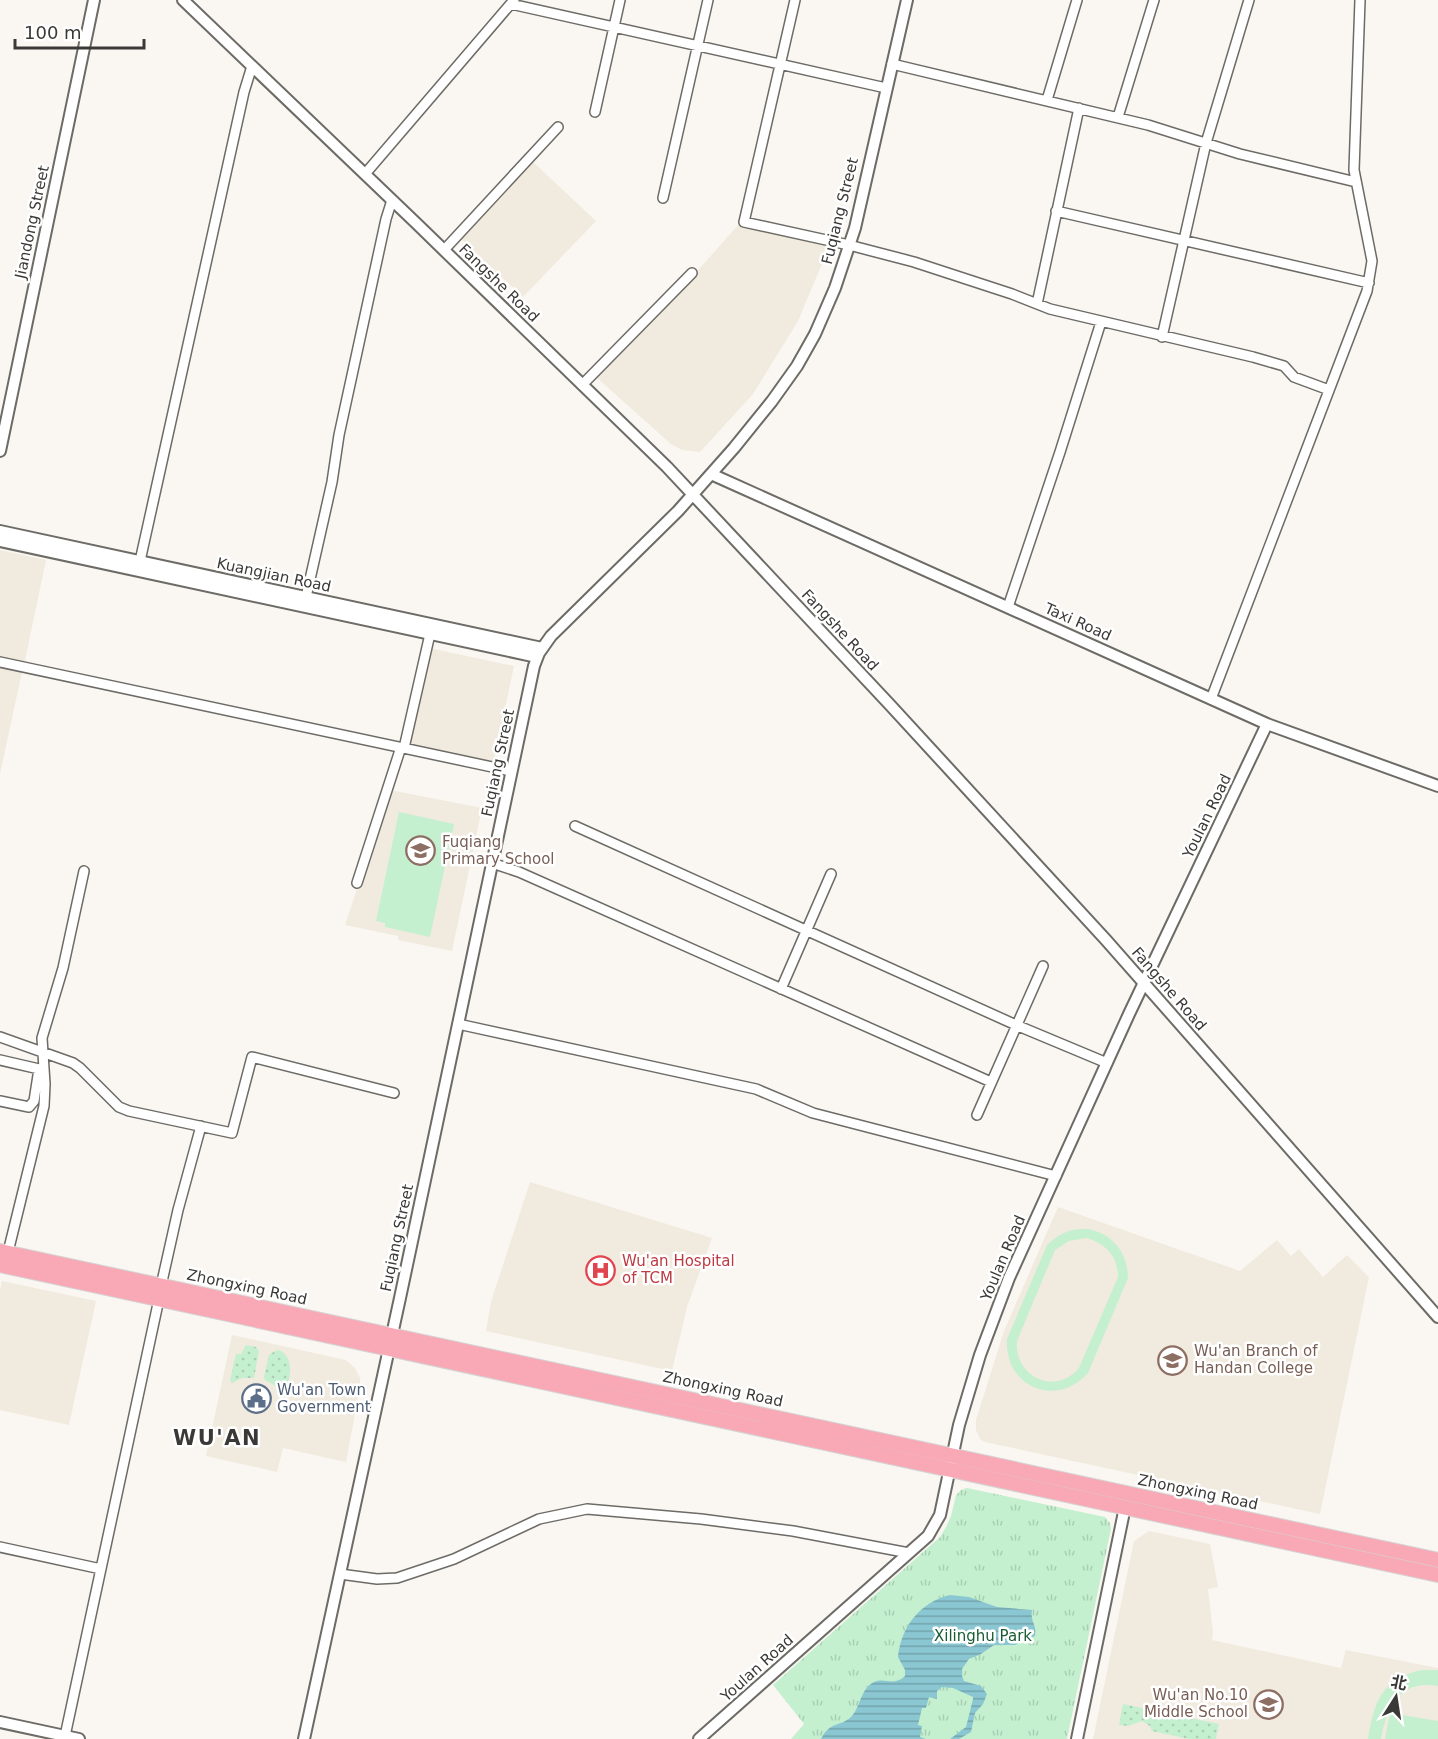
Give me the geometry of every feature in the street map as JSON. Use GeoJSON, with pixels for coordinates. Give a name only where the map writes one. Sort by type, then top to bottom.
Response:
{"type":"FeatureCollection","features":[{"type":"Feature","properties":{"kind":"main road","name":"Zhongxing Road"},"geometry":{"type":"LineString","coordinates":[[4,1252],[160,1292],[390,1342],[951,1462],[1438,1560]]}},
{"type":"Feature","properties":{"kind":"main road","name":"Zhongxing Road"},"geometry":{"type":"LineString","coordinates":[[0,1265],[160,1292]]}},
{"type":"Feature","properties":{"kind":"main road","name":"Zhongxing Road"},"geometry":{"type":"LineString","coordinates":[[951,1462],[1125,1507],[1438,1575]]}},
{"type":"Feature","properties":{"kind":"street","name":"Jiandong Street"},"geometry":{"type":"LineString","coordinates":[[0,451],[94,0]]}},
{"type":"Feature","properties":{"kind":"street","name":"Fangshe Road"},"geometry":{"type":"LineString","coordinates":[[183,0],[667,467],[899,714],[1144,983],[1438,1317]]}},
{"type":"Feature","properties":{"kind":"street"},"geometry":{"type":"LineString","coordinates":[[595,112],[620,0]]}},
{"type":"Feature","properties":{"kind":"street"},"geometry":{"type":"LineString","coordinates":[[663,198],[708,0]]}},
{"type":"Feature","properties":{"kind":"street"},"geometry":{"type":"LineString","coordinates":[[795,0],[744,222],[914,262],[1050,309],[1253,357],[1284,366],[1294,377],[1329,390]]}},
{"type":"Feature","properties":{"kind":"street","name":"Fuqiang Street"},"geometry":{"type":"LineString","coordinates":[[304,1739],[539,652],[565,621],[678,511],[768,406],[797,366],[835,288],[855,228],[907,0]]}},
{"type":"Feature","properties":{"kind":"street"},"geometry":{"type":"LineString","coordinates":[[1047,100],[1077,0]]}},
{"type":"Feature","properties":{"kind":"street"},"geometry":{"type":"LineString","coordinates":[[1118,117],[1154,0]]}},
{"type":"Feature","properties":{"kind":"street"},"geometry":{"type":"LineString","coordinates":[[1162,337],[1206,143],[1249,0]]}},
{"type":"Feature","properties":{"kind":"street"},"geometry":{"type":"LineString","coordinates":[[1211,699],[1369,283],[1372,261],[1354,170],[1360,0]]}},
{"type":"Feature","properties":{"kind":"street"},"geometry":{"type":"LineString","coordinates":[[365,174],[513,2],[886,88]]}},
{"type":"Feature","properties":{"kind":"street"},"geometry":{"type":"LineString","coordinates":[[892,64],[1118,117],[1240,153],[1356,182]]}},
{"type":"Feature","properties":{"kind":"street"},"geometry":{"type":"LineString","coordinates":[[141,561],[244,92],[252,66]]}},
{"type":"Feature","properties":{"kind":"street"},"geometry":{"type":"LineString","coordinates":[[1037,304],[1079,108]]}},
{"type":"Feature","properties":{"kind":"street"},"geometry":{"type":"LineString","coordinates":[[444,250],[558,127]]}},
{"type":"Feature","properties":{"kind":"street"},"geometry":{"type":"LineString","coordinates":[[306,597],[386,219],[392,200]]}},
{"type":"Feature","properties":{"kind":"street"},"geometry":{"type":"LineString","coordinates":[[1056,211],[1369,283]]}},
{"type":"Feature","properties":{"kind":"street"},"geometry":{"type":"LineString","coordinates":[[582,385],[692,273]]}},
{"type":"Feature","properties":{"kind":"street"},"geometry":{"type":"LineString","coordinates":[[1008,607],[1101,322]]}},
{"type":"Feature","properties":{"kind":"street","name":"Taxi Road"},"geometry":{"type":"LineString","coordinates":[[711,474],[1267,724],[1438,786]]}},
{"type":"Feature","properties":{"kind":"street","name":"Kuangjian Road"},"geometry":{"type":"LineString","coordinates":[[0,531],[306,597],[539,652]]}},
{"type":"Feature","properties":{"kind":"street","name":"Kuangjian Road"},"geometry":{"type":"LineString","coordinates":[[0,541],[430,634],[539,652]]}},
{"type":"Feature","properties":{"kind":"street"},"geometry":{"type":"LineString","coordinates":[[357,883],[403,748],[430,634]]}},
{"type":"Feature","properties":{"kind":"street"},"geometry":{"type":"LineString","coordinates":[[0,663],[512,771]]}},
{"type":"Feature","properties":{"kind":"street","name":"Youlan Road"},"geometry":{"type":"LineString","coordinates":[[699,1739],[928,1536],[937,1524],[959,1425],[980,1355],[1010,1278],[1144,983],[1267,724]]}},
{"type":"Feature","properties":{"kind":"street"},"geometry":{"type":"LineString","coordinates":[[575,826],[1016,1025],[1107,1063]]}},
{"type":"Feature","properties":{"kind":"street"},"geometry":{"type":"LineString","coordinates":[[492,863],[519,872],[991,1082]]}},
{"type":"Feature","properties":{"kind":"street"},"geometry":{"type":"LineString","coordinates":[[4,1252],[44,1106],[42,1038],[63,968],[84,871]]}},
{"type":"Feature","properties":{"kind":"street"},"geometry":{"type":"LineString","coordinates":[[781,989],[831,874]]}},
{"type":"Feature","properties":{"kind":"street"},"geometry":{"type":"LineString","coordinates":[[977,1115],[1043,966]]}},
{"type":"Feature","properties":{"kind":"street"},"geometry":{"type":"LineString","coordinates":[[458,1024],[756,1089],[813,1113],[1056,1176]]}},
{"type":"Feature","properties":{"kind":"street"},"geometry":{"type":"LineString","coordinates":[[0,1037],[64,1059],[80,1068],[119,1107],[232,1132],[252,1057],[394,1093]]}},
{"type":"Feature","properties":{"kind":"street"},"geometry":{"type":"LineString","coordinates":[[0,1060],[39,1069],[34,1101],[29,1107],[0,1101]]}},
{"type":"Feature","properties":{"kind":"street"},"geometry":{"type":"LineString","coordinates":[[65,1736],[178,1210],[201,1126]]}},
{"type":"Feature","properties":{"kind":"street"},"geometry":{"type":"LineString","coordinates":[[1077,1739],[1125,1507]]}},
{"type":"Feature","properties":{"kind":"street"},"geometry":{"type":"LineString","coordinates":[[340,1574],[377,1579],[397,1578],[454,1559],[539,1519],[587,1509],[701,1518],[781,1529],[909,1553]]}},
{"type":"Feature","properties":{"kind":"street"},"geometry":{"type":"LineString","coordinates":[[0,1547],[101,1569]]}},
{"type":"Feature","properties":{"kind":"street"},"geometry":{"type":"LineString","coordinates":[[0,1722],[79,1739]]}},
{"type":"Feature","properties":{"kind":"shaded area"},"geometry":{"type":"Polygon","coordinates":[[[531,160],[596,221],[523,297],[458,236],[531,160]]]}},
{"type":"Feature","properties":{"kind":"shaded area"},"geometry":{"type":"Polygon","coordinates":[[[739,224],[829,243],[827,252],[798,321],[753,394],[700,452],[682,450],[671,444],[596,377],[739,224]]]}},
{"type":"Feature","properties":{"kind":"shaded area"},"geometry":{"type":"Polygon","coordinates":[[[0,550],[46,560],[24,665],[0,659],[0,550]]]}},
{"type":"Feature","properties":{"kind":"shaded area"},"geometry":{"type":"Polygon","coordinates":[[[429,648],[514,666],[493,766],[406,747],[429,648]]]}},
{"type":"Feature","properties":{"kind":"shaded area"},"geometry":{"type":"Polygon","coordinates":[[[0,667],[22,672],[0,774],[0,667]]]}},
{"type":"Feature","properties":{"kind":"shaded area","name":"Fuqiang Primary School"},"geometry":{"type":"Polygon","coordinates":[[[390,790],[482,808],[452,951],[398,940],[398,936],[345,925],[390,790]]]}},
{"type":"Feature","properties":{"kind":"shaded area","name":"Wu'an Hospital of TCM"},"geometry":{"type":"Polygon","coordinates":[[[530,1182],[712,1238],[687,1307],[672,1371],[486,1331],[491,1302],[530,1182]]]}},
{"type":"Feature","properties":{"kind":"shaded area","name":"Wu'an Branch of Handan College"},"geometry":{"type":"Polygon","coordinates":[[[1058,1207],[1240,1271],[1277,1240],[1291,1256],[1299,1249],[1323,1277],[1347,1255],[1369,1277],[1320,1514],[985,1442],[980,1439],[976,1430],[976,1420],[1004,1331],[1058,1207]]]}},
{"type":"Feature","properties":{"kind":"shaded area"},"geometry":{"type":"Polygon","coordinates":[[[2,1281],[96,1301],[69,1425],[0,1410],[0,1290],[2,1281]]]}},
{"type":"Feature","properties":{"kind":"shaded area"},"geometry":{"type":"Polygon","coordinates":[[[232,1335],[346,1360],[355,1368],[360,1378],[360,1387],[346,1462],[283,1448],[277,1472],[206,1456],[232,1335]]]}},
{"type":"Feature","properties":{"kind":"shaded area","name":"Wu'an No.10 Middle School"},"geometry":{"type":"Polygon","coordinates":[[[1149,1531],[1210,1544],[1218,1587],[1208,1589],[1212,1640],[1341,1668],[1346,1650],[1438,1668],[1438,1739],[1093,1739],[1134,1541],[1149,1531]]]}},
{"type":"Feature","properties":{"kind":"green space"},"geometry":{"type":"Polygon","coordinates":[[[399,812],[454,824],[430,937],[385,927],[385,923],[376,921],[399,812]]]}},
{"type":"Feature","properties":{"kind":"green space"},"geometry":{"type":"Polygon","coordinates":[[[1082,1229],[1097,1232],[1112,1240],[1125,1260],[1128,1278],[1088,1373],[1075,1384],[1061,1390],[1048,1391],[1034,1388],[1014,1370],[1008,1356],[1007,1339],[1047,1245],[1066,1232],[1082,1229]],[[1086,1238],[1069,1241],[1055,1250],[1017,1341],[1022,1364],[1029,1373],[1038,1378],[1059,1381],[1070,1376],[1079,1368],[1118,1277],[1116,1263],[1110,1252],[1086,1238]]]}},
{"type":"Feature","properties":{"kind":"green space"},"geometry":{"type":"Polygon","coordinates":[[[246,1345],[256,1347],[259,1351],[254,1378],[242,1378],[232,1383],[230,1380],[236,1354],[241,1354],[246,1345]]]}},
{"type":"Feature","properties":{"kind":"green space"},"geometry":{"type":"Polygon","coordinates":[[[279,1350],[290,1363],[287,1392],[284,1394],[264,1377],[269,1355],[279,1350]]]}},
{"type":"Feature","properties":{"kind":"green space","name":"Xilinghu Park"},"geometry":{"type":"Polygon","coordinates":[[[967,1488],[1105,1517],[1110,1523],[1111,1529],[1067,1739],[791,1739],[804,1724],[773,1685],[940,1537],[951,1516],[956,1495],[967,1488]]]}},
{"type":"Feature","properties":{"kind":"green space"},"geometry":{"type":"Polygon","coordinates":[[[1422,1670],[1438,1670],[1438,1686],[1425,1685],[1404,1691],[1391,1706],[1381,1739],[1368,1739],[1377,1703],[1388,1686],[1397,1679],[1422,1670]]]}},
{"type":"Feature","properties":{"kind":"green space"},"geometry":{"type":"Polygon","coordinates":[[[1123,1704],[1219,1724],[1216,1739],[1189,1739],[1152,1731],[1150,1726],[1142,1721],[1128,1726],[1119,1725],[1123,1704]]]}},
{"type":"Feature","properties":{"kind":"green space"},"geometry":{"type":"Polygon","coordinates":[[[1390,1713],[1438,1721],[1438,1739],[1385,1739],[1390,1713]]]}},
{"type":"Feature","properties":{"kind":"water"},"geometry":{"type":"Polygon","coordinates":[[[950,1595],[969,1597],[997,1607],[1032,1610],[1035,1629],[1035,1636],[1015,1645],[994,1645],[969,1659],[962,1669],[964,1681],[981,1686],[987,1694],[983,1704],[975,1713],[971,1732],[959,1739],[950,1739],[966,1727],[973,1697],[953,1688],[942,1687],[937,1691],[937,1699],[929,1697],[926,1708],[922,1708],[918,1725],[922,1726],[920,1737],[926,1739],[821,1739],[828,1729],[851,1717],[869,1685],[878,1681],[897,1681],[905,1676],[905,1670],[898,1657],[908,1626],[914,1617],[930,1603],[950,1595]]]}},
{"type":"Feature","properties":{"kind":"place","name":"Fuqiang Primary School"},"geometry":{"type":"Point","coordinates":[421,851]}},
{"type":"Feature","properties":{"kind":"place","name":"Wu'an Hospital of TCM"},"geometry":{"type":"Point","coordinates":[601,1270]}},
{"type":"Feature","properties":{"kind":"place","name":"Wu'an Branch of Handan College"},"geometry":{"type":"Point","coordinates":[1173,1360]}},
{"type":"Feature","properties":{"kind":"place","name":"Wu'an Town Government"},"geometry":{"type":"Point","coordinates":[256,1399]}},
{"type":"Feature","properties":{"kind":"place","name":"Wu'an No.10 Middle School"},"geometry":{"type":"Point","coordinates":[1269,1704]}},
{"type":"Feature","properties":{"kind":"district","name":"WU'AN"},"geometry":{"type":"Point","coordinates":[217,1438]}}]}
